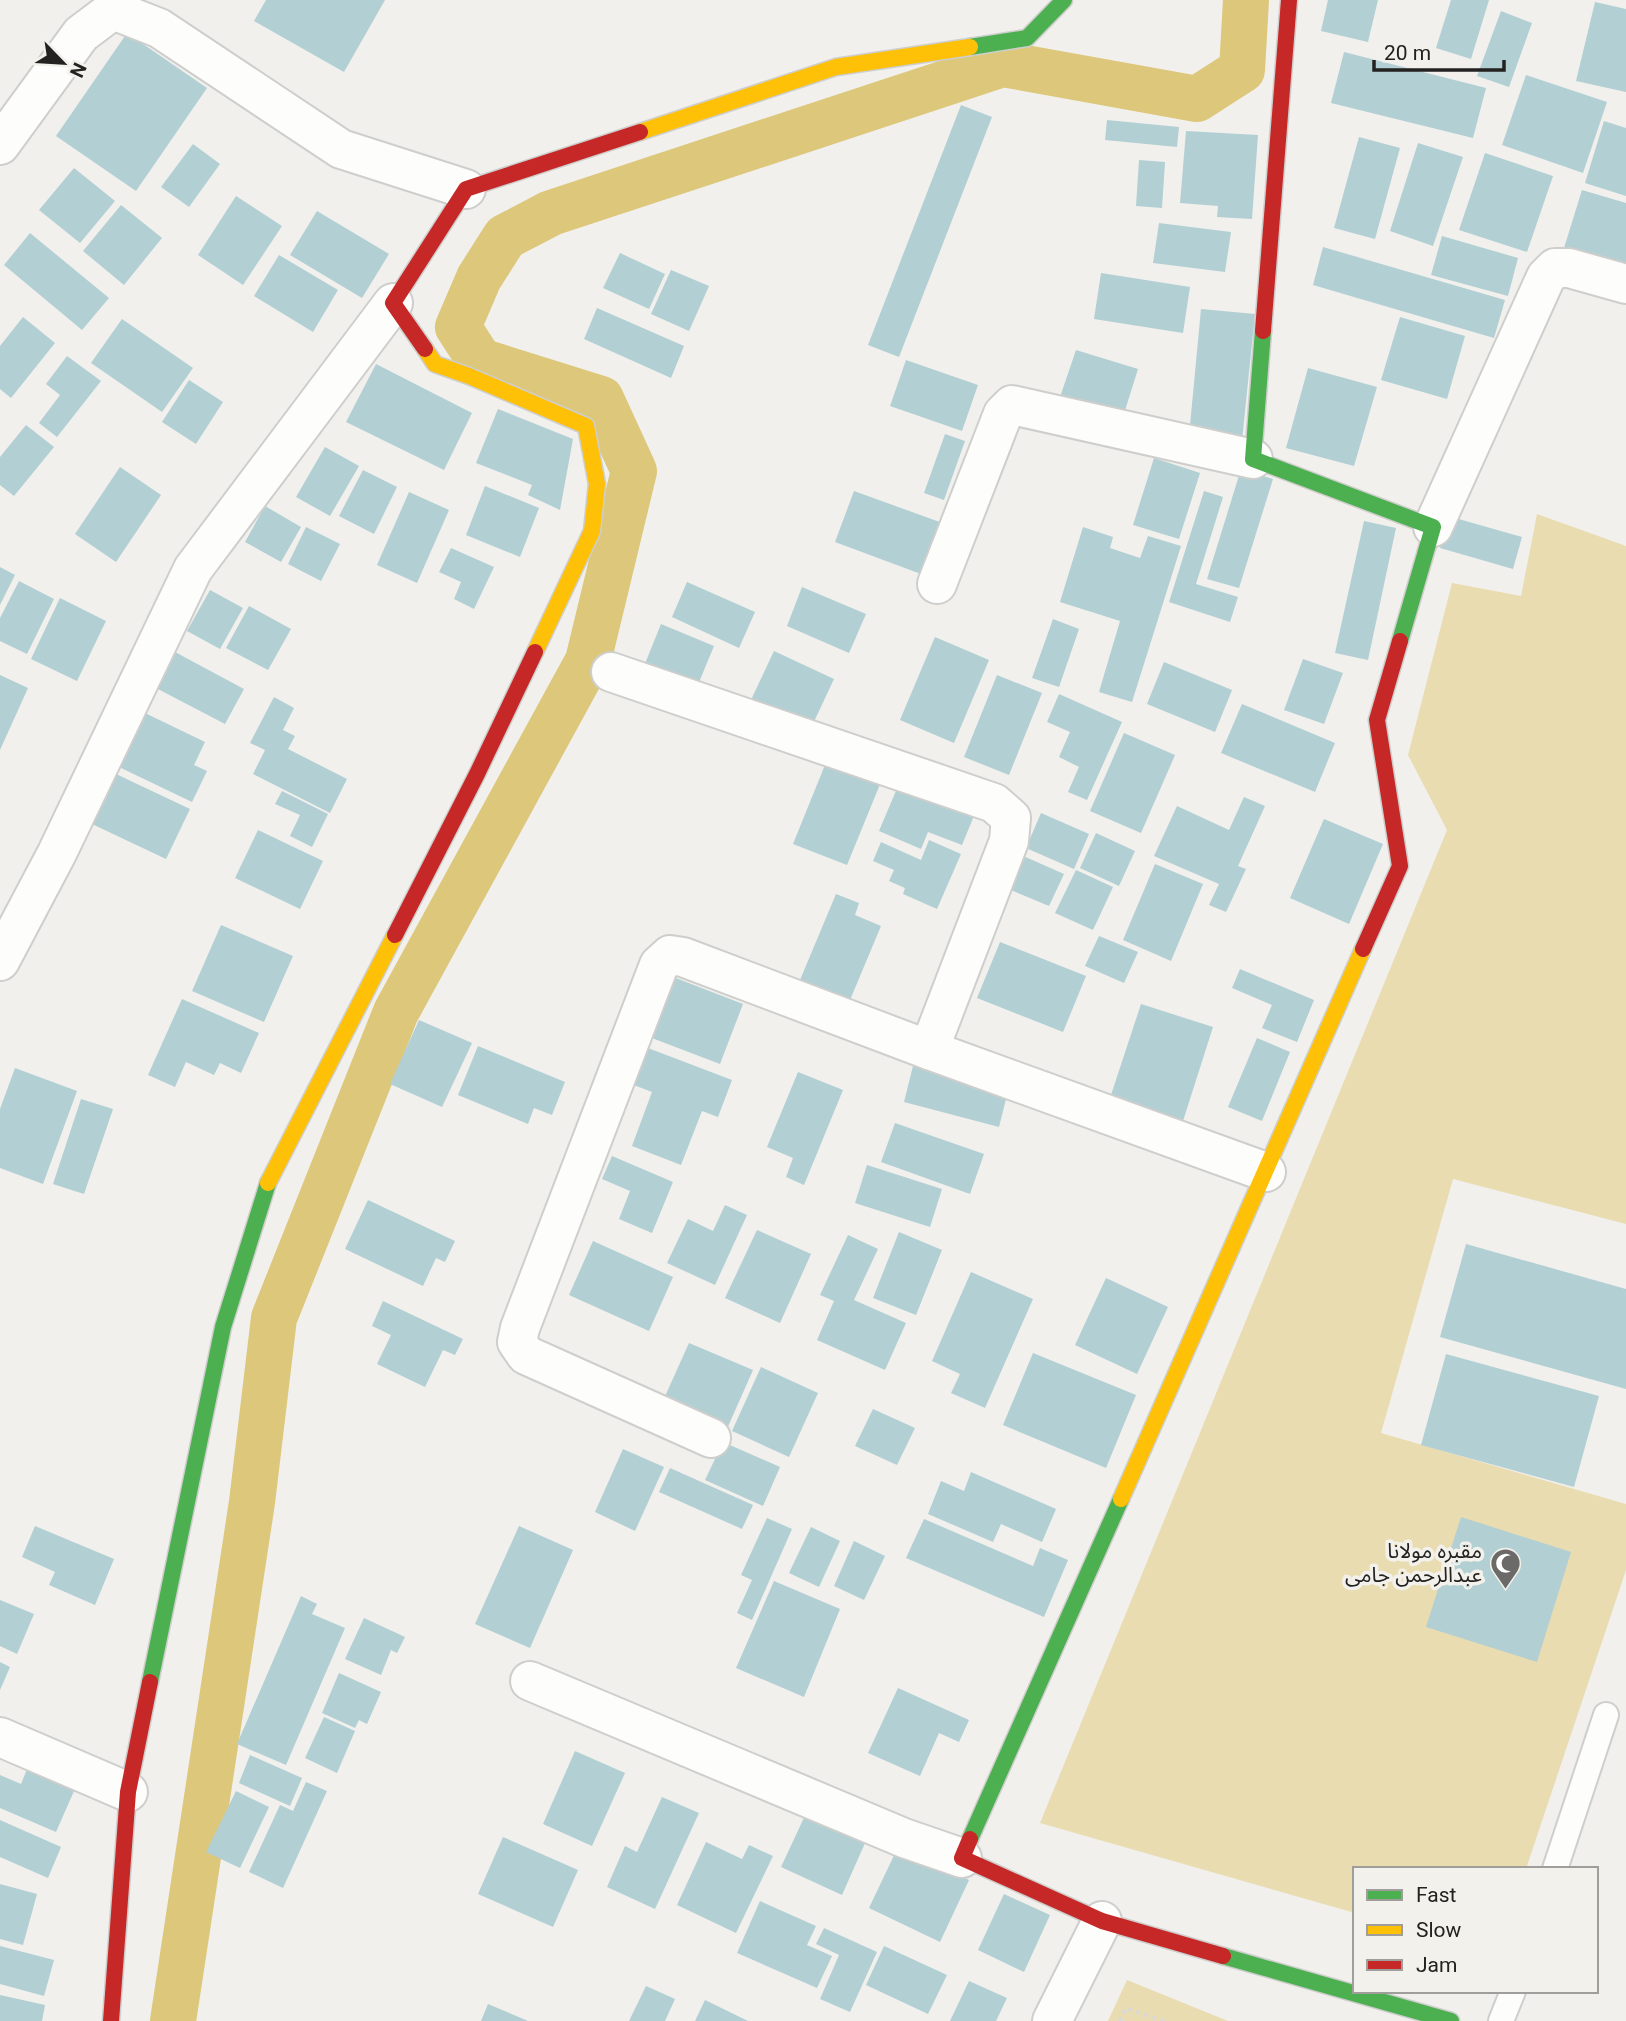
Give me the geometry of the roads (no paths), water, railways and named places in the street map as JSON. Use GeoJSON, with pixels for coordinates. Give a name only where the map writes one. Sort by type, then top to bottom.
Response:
{"type":"FeatureCollection","features":[{"type":"Feature","properties":{"kind":"street"},"geometry":{"type":"LineString","coordinates":[[0,145],[81,34],[113,10],[159,28],[341,149],[466,189],[836,67],[1027,38],[1064,0]]}},
{"type":"Feature","properties":{"kind":"street"},"geometry":{"type":"LineString","coordinates":[[1253,459],[1289,0]]}},
{"type":"Feature","properties":{"kind":"street"},"geometry":{"type":"LineString","coordinates":[[0,961],[57,853],[193,569],[393,303],[466,189]]}},
{"type":"Feature","properties":{"kind":"street"},"geometry":{"type":"LineString","coordinates":[[962,1858],[1400,866],[1377,720],[1433,527],[1546,277],[1555,268],[1569,268],[1626,284]]}},
{"type":"Feature","properties":{"kind":"street"},"geometry":{"type":"LineString","coordinates":[[111,2021],[128,1792],[223,1326],[270,1177],[477,774],[592,531],[597,484],[586,426],[435,364],[393,303]]}},
{"type":"Feature","properties":{"kind":"street"},"geometry":{"type":"LineString","coordinates":[[937,584],[1003,414],[1012,405],[1253,459],[1433,527]]}},
{"type":"Feature","properties":{"kind":"street"},"geometry":{"type":"LineString","coordinates":[[611,672],[994,803],[1011,818],[1009,841],[929,1050]]}},
{"type":"Feature","properties":{"kind":"street"},"geometry":{"type":"LineString","coordinates":[[711,1438],[526,1355],[517,1342],[659,965],[670,955],[683,957],[1265,1172]]}},
{"type":"Feature","properties":{"kind":"street"},"geometry":{"type":"LineString","coordinates":[[530,1681],[904,1838],[962,1858],[1102,1921],[1353,1993]]}},
{"type":"Feature","properties":{"kind":"street"},"geometry":{"type":"LineString","coordinates":[[0,1737],[128,1792]]}},
{"type":"Feature","properties":{"kind":"street"},"geometry":{"type":"LineString","coordinates":[[1052,2021],[1102,1921]]}},
{"type":"Feature","properties":{"kind":"street"},"geometry":{"type":"LineString","coordinates":[[1353,1993],[1451,2021]]}},
{"type":"Feature","properties":{"kind":"lane"},"geometry":{"type":"LineString","coordinates":[[1556,1867],[1606,1715]]}},
{"type":"Feature","properties":{"kind":"lane"},"geometry":{"type":"LineString","coordinates":[[1501,2021],[1512,1993]]}},
{"type":"Feature","properties":{"kind":"waterway"},"geometry":{"type":"LineString","coordinates":[[173,2021],[252,1502],[274,1318],[396,1012],[588,661],[634,471],[601,399],[480,361],[458,327],[479,278],[505,237],[551,213],[1003,64],[1197,99],[1242,70],[1246,0]]}},
{"type":"Feature","properties":{"kind":"place","name":"مقبره مولانا عبدالرحمن جامی"},"geometry":{"type":"Point","coordinates":[1505,1590]}}]}
